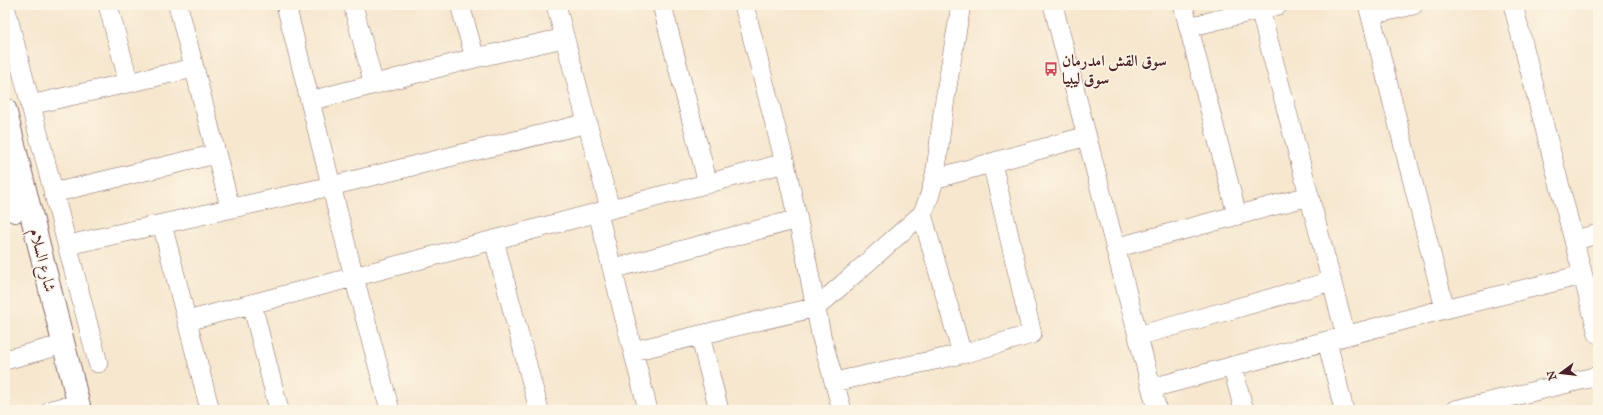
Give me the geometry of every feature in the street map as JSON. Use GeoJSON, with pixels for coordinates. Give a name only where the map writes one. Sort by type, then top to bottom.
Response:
{"type":"FeatureCollection","features":[{"type":"Feature","properties":{"kind":"main road","name":"شارع السلام"},"geometry":{"type":"LineString","coordinates":[[5,109],[64,409]]}},
{"type":"Feature","properties":{"kind":"main road","name":"شارع السلام"},"geometry":{"type":"LineString","coordinates":[[5,173],[9,203],[50,348],[64,409]]}},
{"type":"Feature","properties":{"kind":"street"},"geometry":{"type":"LineString","coordinates":[[108,5],[129,83]]}},
{"type":"Feature","properties":{"kind":"street"},"geometry":{"type":"LineString","coordinates":[[178,5],[230,207]]}},
{"type":"Feature","properties":{"kind":"street"},"geometry":{"type":"LineString","coordinates":[[286,5],[354,277],[390,410]]}},
{"type":"Feature","properties":{"kind":"street"},"geometry":{"type":"LineString","coordinates":[[353,5],[374,85]]}},
{"type":"Feature","properties":{"kind":"street"},"geometry":{"type":"LineString","coordinates":[[460,5],[475,58]]}},
{"type":"Feature","properties":{"kind":"street"},"geometry":{"type":"LineString","coordinates":[[556,5],[588,123],[604,211],[612,269],[648,410]]}},
{"type":"Feature","properties":{"kind":"street"},"geometry":{"type":"LineString","coordinates":[[662,5],[708,184]]}},
{"type":"Feature","properties":{"kind":"street"},"geometry":{"type":"LineString","coordinates":[[744,5],[785,163],[817,307],[821,335],[842,410]]}},
{"type":"Feature","properties":{"kind":"street"},"geometry":{"type":"LineString","coordinates":[[633,351],[817,307],[922,214],[929,199],[934,179],[949,71],[961,5]]}},
{"type":"Feature","properties":{"kind":"street"},"geometry":{"type":"LineString","coordinates":[[1053,5],[1158,410]]}},
{"type":"Feature","properties":{"kind":"street"},"geometry":{"type":"LineString","coordinates":[[1183,5],[1237,215]]}},
{"type":"Feature","properties":{"kind":"street"},"geometry":{"type":"LineString","coordinates":[[1189,27],[1278,5]]}},
{"type":"Feature","properties":{"kind":"street"},"geometry":{"type":"LineString","coordinates":[[1413,5],[1370,10],[1445,309]]}},
{"type":"Feature","properties":{"kind":"street"},"geometry":{"type":"LineString","coordinates":[[1513,5],[1582,275],[1597,327]]}},
{"type":"Feature","properties":{"kind":"street"},"geometry":{"type":"LineString","coordinates":[[5,6],[98,363]]}},
{"type":"Feature","properties":{"kind":"street"},"geometry":{"type":"LineString","coordinates":[[1260,10],[1346,336]]}},
{"type":"Feature","properties":{"kind":"street"},"geometry":{"type":"LineString","coordinates":[[310,101],[475,58],[564,38]]}},
{"type":"Feature","properties":{"kind":"street"},"geometry":{"type":"LineString","coordinates":[[30,105],[194,68]]}},
{"type":"Feature","properties":{"kind":"street"},"geometry":{"type":"LineString","coordinates":[[68,245],[230,207],[331,186],[588,123]]}},
{"type":"Feature","properties":{"kind":"street"},"geometry":{"type":"LineString","coordinates":[[934,179],[1087,136]]}},
{"type":"Feature","properties":{"kind":"street"},"geometry":{"type":"LineString","coordinates":[[53,192],[216,154]]}},
{"type":"Feature","properties":{"kind":"street"},"geometry":{"type":"LineString","coordinates":[[188,321],[785,163]]}},
{"type":"Feature","properties":{"kind":"street"},"geometry":{"type":"LineString","coordinates":[[834,382],[962,354],[1030,335],[1032,331],[992,163]]}},
{"type":"Feature","properties":{"kind":"street"},"geometry":{"type":"LineString","coordinates":[[1115,248],[1309,196]]}},
{"type":"Feature","properties":{"kind":"street"},"geometry":{"type":"LineString","coordinates":[[922,214],[962,354]]}},
{"type":"Feature","properties":{"kind":"street"},"geometry":{"type":"LineString","coordinates":[[612,269],[798,219]]}},
{"type":"Feature","properties":{"kind":"street"},"geometry":{"type":"LineString","coordinates":[[162,224],[210,410]]}},
{"type":"Feature","properties":{"kind":"street"},"geometry":{"type":"LineString","coordinates":[[1574,240],[1598,234]]}},
{"type":"Feature","properties":{"kind":"street"},"geometry":{"type":"LineString","coordinates":[[494,240],[539,410]]}},
{"type":"Feature","properties":{"kind":"street"},"geometry":{"type":"LineString","coordinates":[[1152,388],[1445,309],[1582,275]]}},
{"type":"Feature","properties":{"kind":"street"},"geometry":{"type":"LineString","coordinates":[[1138,336],[1332,281]]}},
{"type":"Feature","properties":{"kind":"street"},"geometry":{"type":"LineString","coordinates":[[252,304],[280,410]]}},
{"type":"Feature","properties":{"kind":"street"},"geometry":{"type":"LineString","coordinates":[[700,335],[719,410]]}},
{"type":"Feature","properties":{"kind":"street"},"geometry":{"type":"LineString","coordinates":[[1327,341],[1344,410]]}},
{"type":"Feature","properties":{"kind":"street"},"geometry":{"type":"LineString","coordinates":[[5,360],[50,348]]}},
{"type":"Feature","properties":{"kind":"street"},"geometry":{"type":"LineString","coordinates":[[1232,366],[1244,410]]}},
{"type":"Feature","properties":{"kind":"street"},"geometry":{"type":"LineString","coordinates":[[1455,410],[1598,376]]}},
{"type":"Feature","properties":{"kind":"place","name":"سوق القش امدرمان سوق ليبيا"},"geometry":{"type":"Point","coordinates":[1051,69]}}]}
